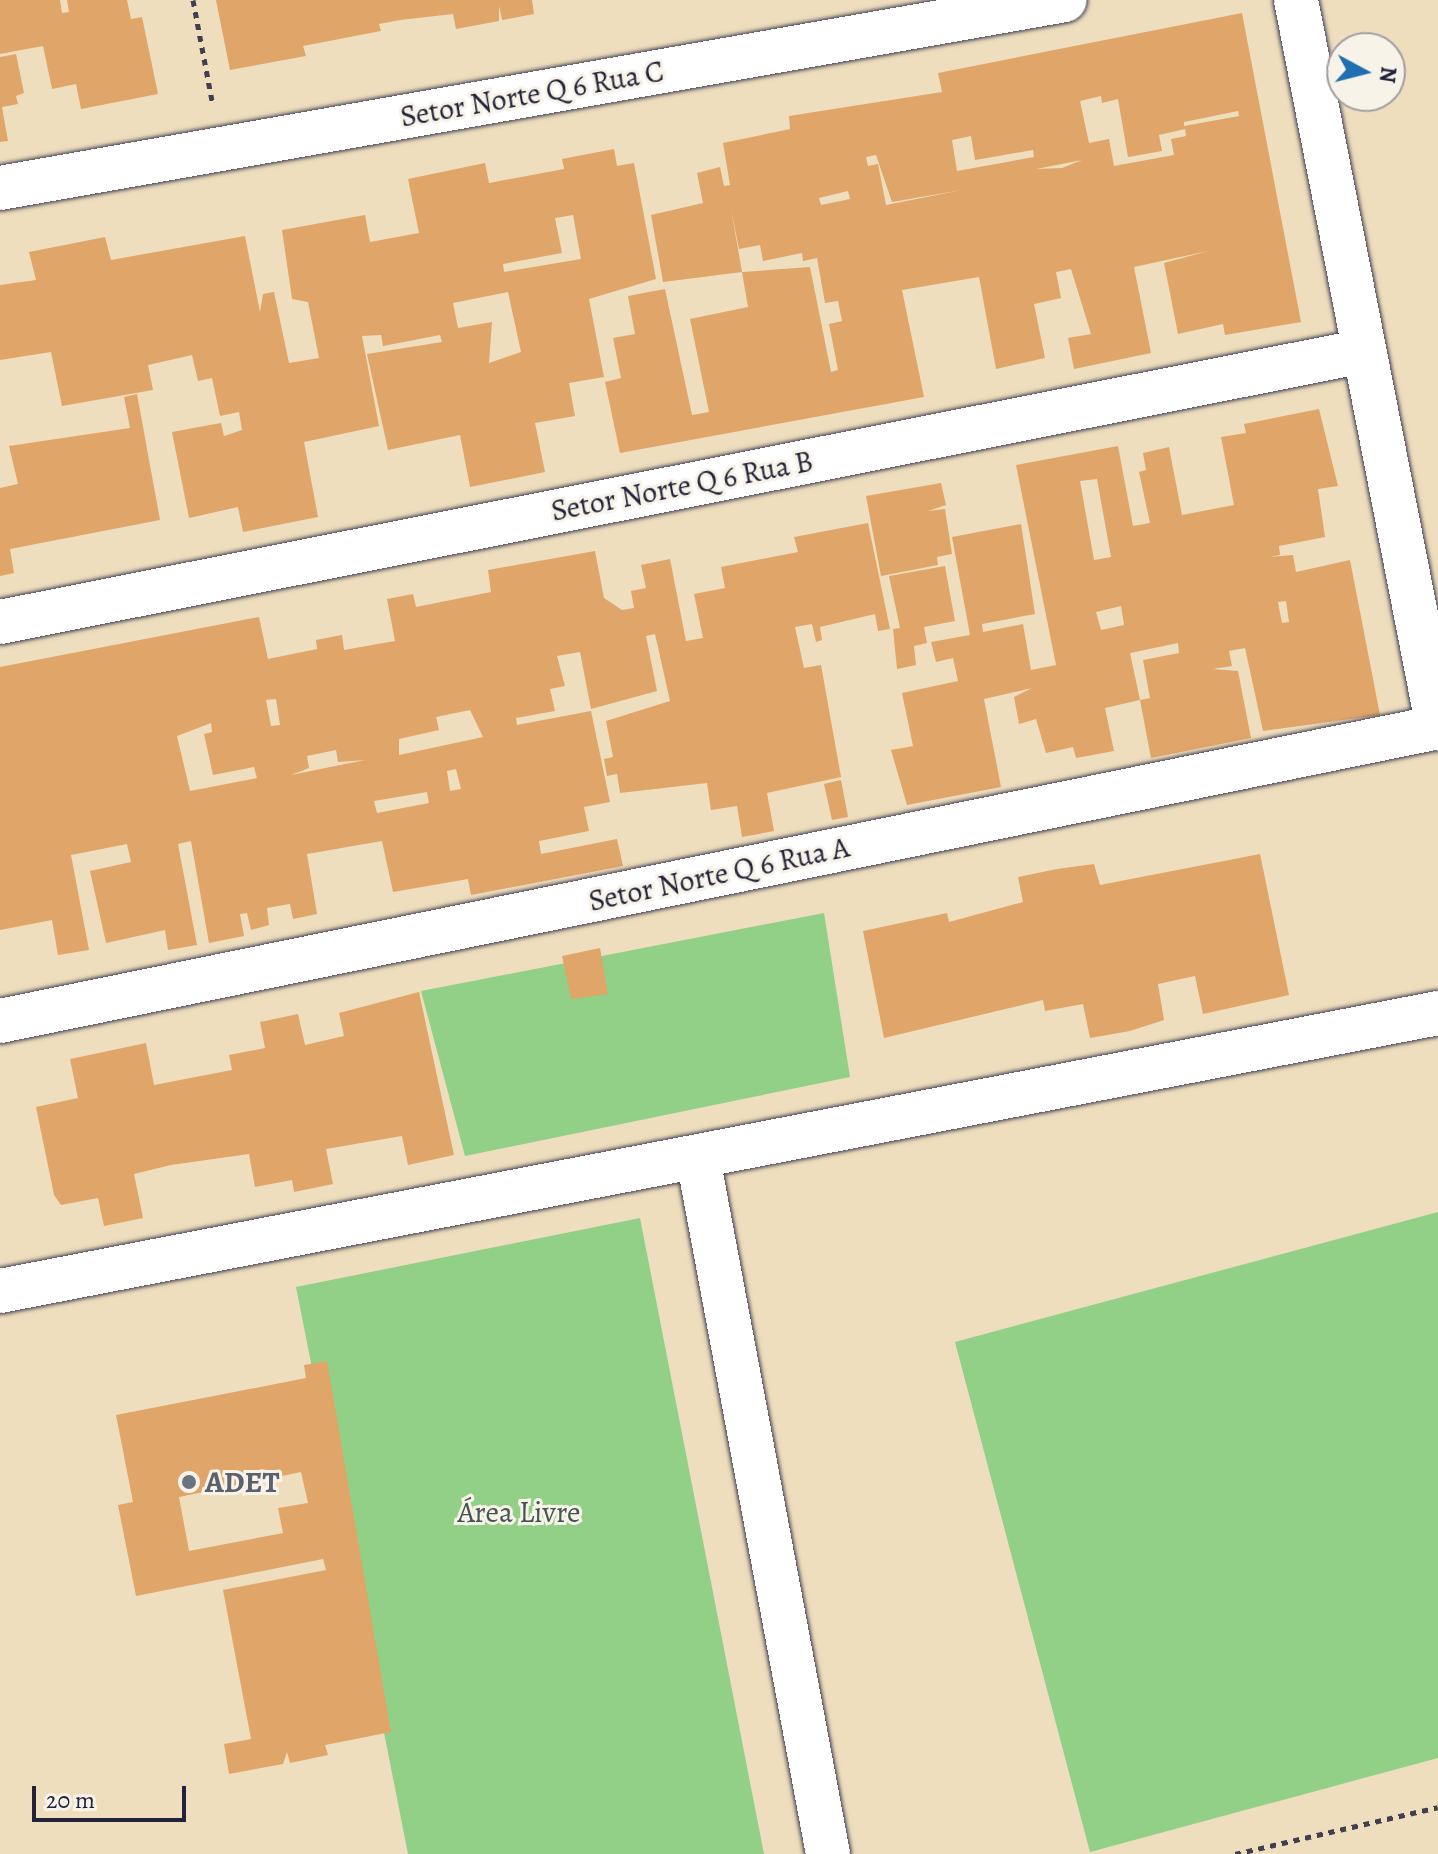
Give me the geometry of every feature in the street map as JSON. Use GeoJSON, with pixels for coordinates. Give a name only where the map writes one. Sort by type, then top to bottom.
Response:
{"type":"FeatureCollection","features":[{"type":"Feature","properties":{"kind":"street","name":"Setor Norte Q 6 Rua C"},"geometry":{"type":"LineString","coordinates":[[0,188],[1065,0]]}},
{"type":"Feature","properties":{"kind":"street"},"geometry":{"type":"LineString","coordinates":[[1296,0],[1438,728]]}},
{"type":"Feature","properties":{"kind":"street","name":"Setor Norte Q 6 Rua B"},"geometry":{"type":"LineString","coordinates":[[0,622],[1364,351]]}},
{"type":"Feature","properties":{"kind":"street","name":"Setor Norte Q 6 Rua A"},"geometry":{"type":"LineString","coordinates":[[0,1021],[1438,728]]}},
{"type":"Feature","properties":{"kind":"street"},"geometry":{"type":"LineString","coordinates":[[0,1291],[1438,1013]]}},
{"type":"Feature","properties":{"kind":"street"},"geometry":{"type":"LineString","coordinates":[[698,1158],[828,1854]]}},
{"type":"Feature","properties":{"kind":"path"},"geometry":{"type":"LineString","coordinates":[[193,0],[221,149]]}},
{"type":"Feature","properties":{"kind":"path"},"geometry":{"type":"LineString","coordinates":[[1235,1854],[1438,1807]]}},
{"type":"Feature","properties":{"kind":"green space"},"geometry":{"type":"Polygon","coordinates":[[[824,913],[850,1077],[465,1156],[421,991],[824,913]]]}},
{"type":"Feature","properties":{"kind":"green space"},"geometry":{"type":"Polygon","coordinates":[[[1438,1212],[1438,1758],[1090,1852],[955,1342],[1438,1212]]]}},
{"type":"Feature","properties":{"kind":"green space","name":"Área Livre"},"geometry":{"type":"Polygon","coordinates":[[[640,1218],[764,1854],[408,1854],[296,1287],[640,1218]]]}},
{"type":"Feature","properties":{"kind":"building"},"geometry":{"type":"Polygon","coordinates":[[[0,0],[60,0],[62,13],[69,12],[67,0],[127,0],[131,19],[142,17],[158,94],[81,109],[76,84],[52,89],[43,46],[0,54],[0,0]]]}},
{"type":"Feature","properties":{"kind":"building"},"geometry":{"type":"Polygon","coordinates":[[[216,0],[532,0],[534,14],[502,20],[499,6],[499,21],[456,29],[453,14],[400,20],[379,24],[381,31],[303,46],[306,56],[230,70],[216,0]]]}},
{"type":"Feature","properties":{"kind":"building"},"geometry":{"type":"Polygon","coordinates":[[[1242,13],[1301,322],[1225,335],[1223,324],[1178,334],[1164,263],[1208,251],[1134,267],[1151,353],[1074,369],[1068,338],[1091,334],[1071,269],[1056,272],[1061,298],[1034,304],[1045,358],[996,369],[979,277],[902,290],[924,397],[620,453],[605,382],[621,378],[613,338],[635,334],[628,296],[665,289],[692,415],[709,412],[690,319],[748,307],[742,272],[663,282],[651,215],[703,203],[697,173],[720,167],[724,186],[730,185],[723,143],[790,129],[789,116],[942,92],[938,73],[1242,13]],[[1101,96],[1080,101],[1089,143],[1109,139],[1114,166],[1174,155],[1171,139],[1186,136],[1185,129],[1159,135],[1162,151],[1128,157],[1118,99],[1102,103],[1101,96]],[[1238,111],[1184,122],[1184,126],[1239,116],[1238,111]],[[971,136],[952,140],[957,171],[1034,157],[1033,150],[975,160],[971,136]],[[876,155],[866,157],[868,166],[878,164],[886,205],[962,190],[892,202],[876,155]],[[1082,160],[1036,169],[1062,168],[1082,160]],[[848,191],[819,198],[821,205],[850,199],[848,191]],[[731,209],[742,272],[810,267],[831,372],[838,370],[829,324],[842,321],[838,301],[825,303],[817,258],[803,261],[802,253],[763,261],[760,245],[739,249],[731,209]]]}},
{"type":"Feature","properties":{"kind":"building"},"geometry":{"type":"Polygon","coordinates":[[[16,54],[24,93],[16,96],[18,104],[2,107],[8,141],[0,142],[0,57],[16,54]]]}},
{"type":"Feature","properties":{"kind":"building"},"geometry":{"type":"Polygon","coordinates":[[[614,149],[617,166],[634,163],[656,279],[589,299],[604,377],[569,383],[575,416],[535,423],[545,472],[470,487],[460,435],[388,450],[367,354],[442,342],[440,335],[383,346],[381,335],[362,336],[379,426],[304,442],[318,517],[243,532],[238,507],[189,518],[172,432],[221,423],[224,436],[242,430],[239,412],[220,416],[212,378],[198,381],[192,355],[148,365],[153,390],[62,406],[51,352],[0,360],[0,285],[36,280],[29,252],[105,237],[111,260],[245,236],[260,312],[263,294],[274,292],[289,363],[319,358],[308,302],[292,299],[282,230],[365,215],[370,242],[419,233],[408,179],[485,163],[489,183],[564,169],[562,159],[614,149]],[[573,215],[555,218],[562,253],[503,264],[504,272],[581,259],[573,215]],[[508,292],[453,303],[458,328],[492,322],[489,363],[521,352],[508,292]]]}},
{"type":"Feature","properties":{"kind":"building"},"geometry":{"type":"Polygon","coordinates":[[[137,394],[160,520],[10,549],[14,573],[0,576],[0,488],[18,484],[9,446],[130,428],[124,397],[137,394]]]}},
{"type":"Feature","properties":{"kind":"building"},"geometry":{"type":"Polygon","coordinates":[[[1319,409],[1338,486],[1318,489],[1325,537],[1279,546],[1280,555],[1270,557],[1293,555],[1296,572],[1350,560],[1380,715],[1263,731],[1245,648],[1229,651],[1232,666],[1213,669],[1238,671],[1251,738],[1151,758],[1140,700],[1105,708],[1114,751],[1076,758],[1073,747],[1046,753],[1036,719],[1019,724],[1014,697],[1032,688],[984,699],[1001,787],[907,805],[891,750],[913,746],[902,693],[958,681],[953,658],[936,662],[931,642],[970,635],[952,537],[1021,524],[1035,614],[982,624],[983,632],[1023,624],[1031,670],[1056,665],[1016,465],[1118,446],[1133,526],[1150,523],[1139,472],[1146,470],[1143,453],[1169,447],[1182,515],[1234,505],[1221,437],[1246,433],[1244,424],[1319,409]],[[1097,479],[1080,481],[1094,560],[1111,557],[1097,479]],[[1286,601],[1278,602],[1282,623],[1289,622],[1286,601]],[[1121,606],[1096,612],[1101,630],[1124,625],[1121,606]],[[1178,643],[1130,653],[1140,700],[1150,698],[1143,660],[1179,653],[1178,643]]]}},
{"type":"Feature","properties":{"kind":"building"},"geometry":{"type":"Polygon","coordinates":[[[941,483],[946,505],[928,511],[945,509],[952,554],[937,557],[938,565],[881,576],[866,496],[941,483]]]}},
{"type":"Feature","properties":{"kind":"building"},"geometry":{"type":"Polygon","coordinates":[[[868,523],[890,629],[878,631],[875,614],[820,627],[822,640],[816,642],[812,624],[795,627],[804,668],[821,665],[841,777],[767,793],[774,831],[742,837],[737,806],[711,810],[707,783],[620,793],[617,774],[607,776],[604,759],[613,757],[606,721],[670,701],[655,634],[646,636],[657,691],[591,709],[580,652],[557,656],[565,686],[550,689],[555,711],[516,718],[517,725],[591,711],[610,802],[584,807],[589,831],[539,841],[541,854],[617,839],[623,866],[471,895],[468,879],[393,892],[382,841],[307,854],[317,914],[293,919],[290,904],[267,908],[269,925],[251,930],[247,913],[240,914],[244,936],[209,943],[191,841],[178,844],[197,945],[168,950],[165,930],[106,943],[90,871],[131,862],[127,844],[71,855],[89,950],[58,955],[52,920],[0,930],[0,667],[259,617],[268,659],[317,649],[316,640],[342,635],[344,650],[395,641],[387,599],[413,594],[416,607],[491,592],[488,570],[595,551],[604,598],[622,610],[634,608],[631,591],[646,588],[641,565],[670,559],[686,641],[703,638],[694,594],[725,588],[721,567],[798,552],[794,537],[868,523]],[[276,699],[266,700],[271,726],[280,725],[276,699]],[[470,710],[436,717],[439,730],[399,739],[399,755],[483,737],[470,710]],[[211,723],[177,736],[190,791],[257,778],[254,767],[213,775],[204,734],[212,732],[211,723]],[[336,750],[307,756],[309,768],[291,775],[365,760],[338,762],[336,750]],[[456,769],[447,771],[450,791],[461,789],[456,769]],[[427,792],[374,801],[377,813],[429,803],[427,792]]]}},
{"type":"Feature","properties":{"kind":"building"},"geometry":{"type":"Polygon","coordinates":[[[945,566],[955,621],[924,627],[927,643],[914,646],[916,665],[897,669],[893,629],[900,628],[889,576],[945,566]]]}},
{"type":"Feature","properties":{"kind":"building"},"geometry":{"type":"Polygon","coordinates":[[[841,780],[848,817],[832,820],[824,784],[841,780]]]}},
{"type":"Feature","properties":{"kind":"building"},"geometry":{"type":"Polygon","coordinates":[[[1260,854],[1289,995],[1203,1014],[1195,976],[1158,984],[1164,1020],[1130,1031],[1090,1038],[1083,1004],[1045,1011],[1043,1000],[884,1038],[863,931],[947,913],[949,922],[1023,902],[1018,877],[1057,869],[1094,864],[1100,885],[1260,854]]]}},
{"type":"Feature","properties":{"kind":"building"},"geometry":{"type":"Polygon","coordinates":[[[600,948],[608,994],[571,999],[562,956],[600,948]]]}},
{"type":"Feature","properties":{"kind":"building"},"geometry":{"type":"Polygon","coordinates":[[[419,992],[454,1155],[408,1165],[402,1136],[326,1149],[333,1184],[294,1192],[292,1180],[255,1187],[249,1154],[171,1165],[134,1174],[143,1218],[104,1226],[98,1198],[61,1205],[54,1195],[36,1107],[78,1098],[70,1059],[146,1043],[154,1085],[232,1070],[229,1055],[265,1048],[260,1022],[298,1014],[305,1045],[344,1036],[339,1013],[419,992]]]}},
{"type":"Feature","properties":{"kind":"building"},"geometry":{"type":"Polygon","coordinates":[[[327,1361],[391,1732],[325,1745],[328,1755],[290,1763],[287,1752],[283,1764],[229,1774],[224,1744],[251,1739],[223,1590],[326,1570],[323,1559],[136,1596],[118,1505],[133,1502],[116,1415],[306,1378],[304,1365],[327,1361]],[[301,1472],[179,1497],[189,1551],[283,1533],[278,1508],[308,1503],[301,1472]]]}},
{"type":"Feature","properties":{"kind":"place","name":"ADET"},"geometry":{"type":"Point","coordinates":[189,1482]}}]}
